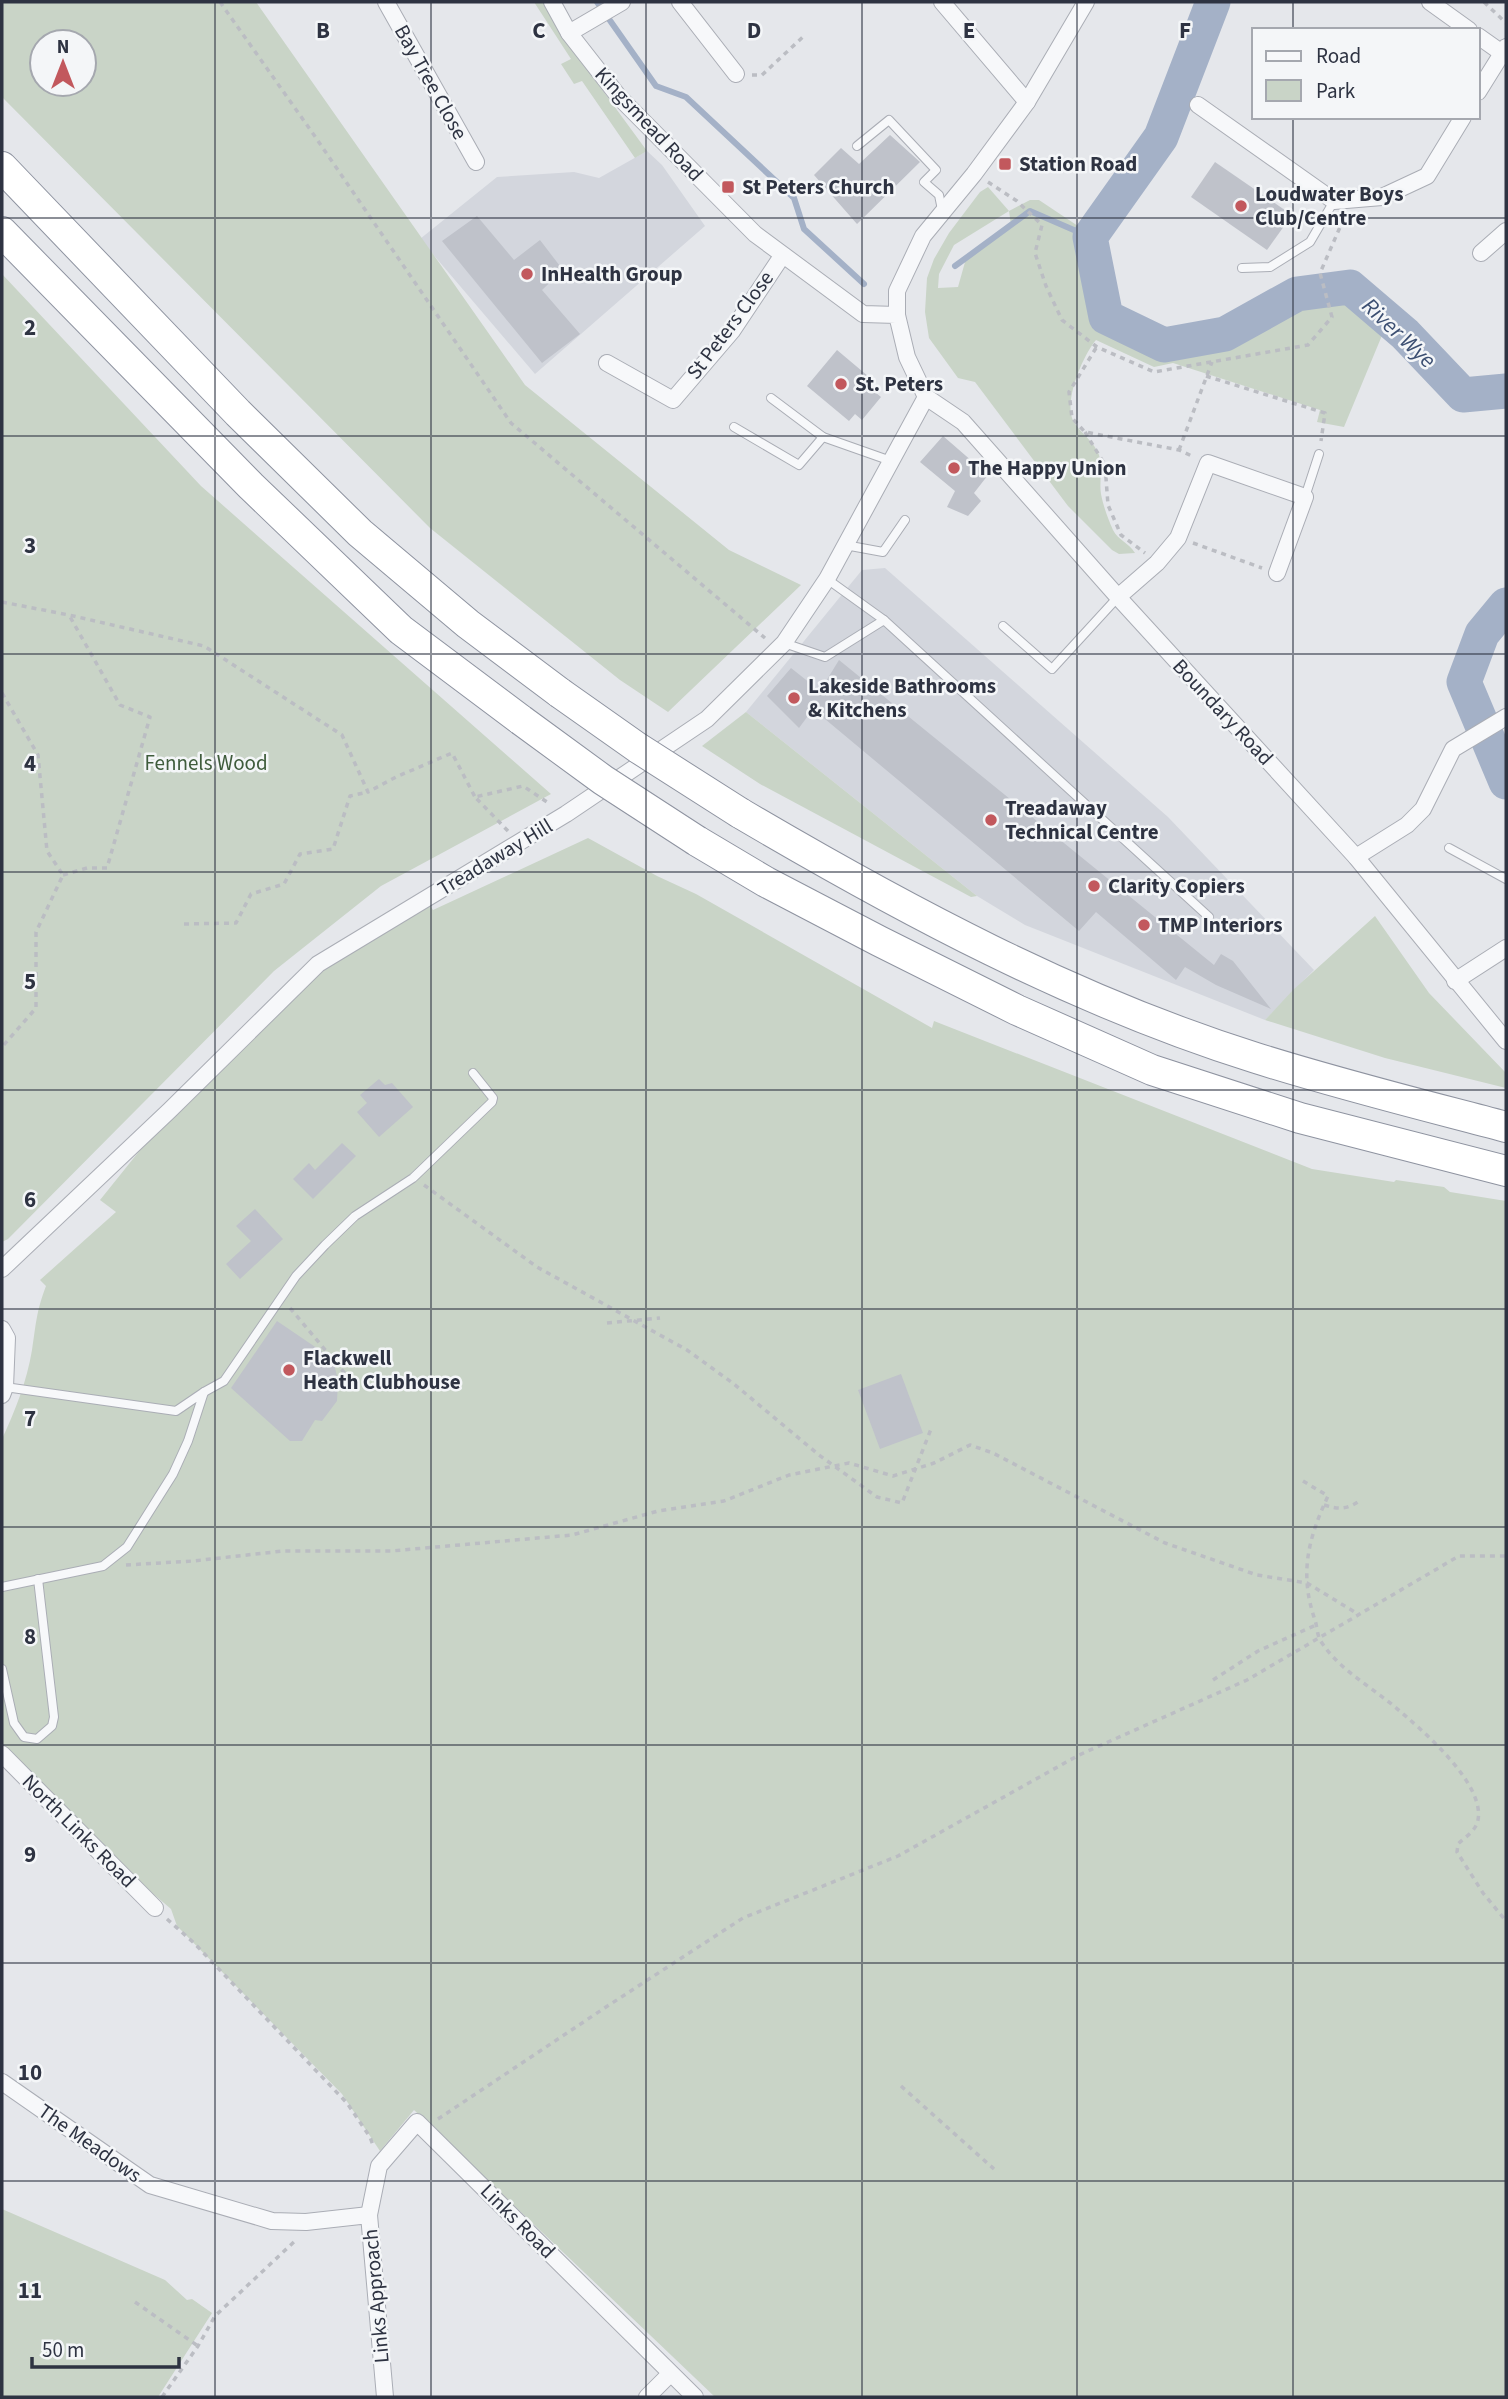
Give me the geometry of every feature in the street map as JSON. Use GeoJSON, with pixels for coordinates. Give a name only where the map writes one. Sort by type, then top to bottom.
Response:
{"type":"FeatureCollection","features":[{"type":"Feature","properties":{"kind":"highway"},"geometry":{"type":"LineString","coordinates":[[2,167],[238,413],[360,533],[468,624],[638,748],[816,858],[975,941],[1069,986],[1255,1058],[1506,1127]]}},
{"type":"Feature","properties":{"kind":"highway"},"geometry":{"type":"LineString","coordinates":[[2,232],[251,486],[401,630],[603,780],[697,841],[766,882],[879,942],[1017,1010],[1152,1070],[1300,1118],[1506,1171]]}},
{"type":"Feature","properties":{"kind":"street","name":"Bay Tree Close"},"geometry":{"type":"LineString","coordinates":[[386,2],[476,162]]}},
{"type":"Feature","properties":{"kind":"street","name":"Kingsmead Road"},"geometry":{"type":"LineString","coordinates":[[552,2],[569,33],[619,97],[755,234],[863,314],[897,315]]}},
{"type":"Feature","properties":{"kind":"street"},"geometry":{"type":"LineString","coordinates":[[680,2],[736,74]]}},
{"type":"Feature","properties":{"kind":"street"},"geometry":{"type":"LineString","coordinates":[[942,2],[1027,102]]}},
{"type":"Feature","properties":{"kind":"street"},"geometry":{"type":"LineString","coordinates":[[926,397],[907,357],[897,315],[897,292],[923,236],[974,174],[1027,102],[1086,2]]}},
{"type":"Feature","properties":{"kind":"street"},"geometry":{"type":"LineString","coordinates":[[1430,2],[1466,28]]}},
{"type":"Feature","properties":{"kind":"street"},"geometry":{"type":"LineString","coordinates":[[569,33],[616,4]]}},
{"type":"Feature","properties":{"kind":"street"},"geometry":{"type":"LineString","coordinates":[[1480,37],[1504,50],[1480,89]]}},
{"type":"Feature","properties":{"kind":"street"},"geometry":{"type":"LineString","coordinates":[[1198,105],[1335,201],[1382,197],[1427,176],[1462,119]]}},
{"type":"Feature","properties":{"kind":"street"},"geometry":{"type":"LineString","coordinates":[[1481,253],[1506,231]]}},
{"type":"Feature","properties":{"kind":"street","name":"St Peters Close"},"geometry":{"type":"LineString","coordinates":[[607,363],[673,400],[732,331],[782,256]]}},
{"type":"Feature","properties":{"kind":"street","name":"Treadaway Hill"},"geometry":{"type":"LineString","coordinates":[[2,1269],[170,1110],[318,964],[566,814],[707,719],[781,646],[827,579],[926,397]]}},
{"type":"Feature","properties":{"kind":"street","name":"Boundary Road"},"geometry":{"type":"LineString","coordinates":[[926,397],[963,422],[1118,597],[1356,857],[1506,1041]]}},
{"type":"Feature","properties":{"kind":"street"},"geometry":{"type":"LineString","coordinates":[[1118,597],[1157,563],[1178,538],[1208,463],[1305,497],[1277,573]]}},
{"type":"Feature","properties":{"kind":"street"},"geometry":{"type":"LineString","coordinates":[[1356,857],[1407,825],[1423,809],[1453,749],[1506,717]]}},
{"type":"Feature","properties":{"kind":"street"},"geometry":{"type":"LineString","coordinates":[[1455,981],[1506,948]]}},
{"type":"Feature","properties":{"kind":"street"},"geometry":{"type":"LineString","coordinates":[[2,1329],[7,1338],[4,1391]]}},
{"type":"Feature","properties":{"kind":"street","name":"North Links Road"},"geometry":{"type":"LineString","coordinates":[[2,1754],[155,1908]]}},
{"type":"Feature","properties":{"kind":"street","name":"The Meadows"},"geometry":{"type":"LineString","coordinates":[[2,2082],[150,2185],[303,2229]]}},
{"type":"Feature","properties":{"kind":"street"},"geometry":{"type":"LineString","coordinates":[[369,2216],[379,2166],[417,2122],[425,2128]]}},
{"type":"Feature","properties":{"kind":"street","name":"Links Road"},"geometry":{"type":"LineString","coordinates":[[425,2128],[695,2397]]}},
{"type":"Feature","properties":{"kind":"street","name":"Links Approach"},"geometry":{"type":"LineString","coordinates":[[303,2229],[369,2216],[385,2397]]}},
{"type":"Feature","properties":{"kind":"street"},"geometry":{"type":"LineString","coordinates":[[647,2397],[670,2374]]}},
{"type":"Feature","properties":{"kind":"lane"},"geometry":{"type":"LineString","coordinates":[[857,146],[888,120],[936,170],[924,182],[939,195],[942,213]]}},
{"type":"Feature","properties":{"kind":"lane"},"geometry":{"type":"LineString","coordinates":[[1242,268],[1270,267],[1310,242],[1335,201]]}},
{"type":"Feature","properties":{"kind":"lane"},"geometry":{"type":"LineString","coordinates":[[771,398],[823,437],[891,461]]}},
{"type":"Feature","properties":{"kind":"lane"},"geometry":{"type":"LineString","coordinates":[[734,427],[799,465],[823,437]]}},
{"type":"Feature","properties":{"kind":"lane"},"geometry":{"type":"LineString","coordinates":[[1305,497],[1319,454]]}},
{"type":"Feature","properties":{"kind":"lane"},"geometry":{"type":"LineString","coordinates":[[845,545],[883,552],[905,520]]}},
{"type":"Feature","properties":{"kind":"lane"},"geometry":{"type":"LineString","coordinates":[[827,579],[884,620],[1209,917]]}},
{"type":"Feature","properties":{"kind":"lane"},"geometry":{"type":"LineString","coordinates":[[1003,626],[1052,669],[1118,597]]}},
{"type":"Feature","properties":{"kind":"lane"},"geometry":{"type":"LineString","coordinates":[[781,646],[825,657],[884,620]]}},
{"type":"Feature","properties":{"kind":"lane"},"geometry":{"type":"LineString","coordinates":[[1448,848],[1506,879]]}},
{"type":"Feature","properties":{"kind":"lane"},"geometry":{"type":"LineString","coordinates":[[4,1391],[176,1411],[224,1381],[296,1276],[355,1216],[413,1178],[492,1102],[492,1098],[473,1073]]}},
{"type":"Feature","properties":{"kind":"lane"},"geometry":{"type":"LineString","coordinates":[[2,1587],[103,1566],[127,1546],[173,1474],[188,1441],[204,1392]]}},
{"type":"Feature","properties":{"kind":"lane"},"geometry":{"type":"LineString","coordinates":[[2,1669],[14,1723],[24,1737],[37,1739],[52,1726],[54,1717],[38,1579]]}},
{"type":"Feature","properties":{"kind":"path"},"geometry":{"type":"LineString","coordinates":[[220,2],[511,423],[781,646]]}},
{"type":"Feature","properties":{"kind":"path"},"geometry":{"type":"LineString","coordinates":[[1485,2],[1506,23]]}},
{"type":"Feature","properties":{"kind":"path"},"geometry":{"type":"LineString","coordinates":[[736,74],[762,75],[804,35]]}},
{"type":"Feature","properties":{"kind":"path"},"geometry":{"type":"LineString","coordinates":[[974,174],[1017,201],[1042,225],[1035,253],[1046,286],[1062,320],[1097,347],[1154,372],[1308,345],[1332,317],[1320,273],[1351,200]]}},
{"type":"Feature","properties":{"kind":"path"},"geometry":{"type":"LineString","coordinates":[[1097,347],[1069,392],[1072,418],[1085,432],[1105,465],[1108,505],[1121,535],[1157,563]]}},
{"type":"Feature","properties":{"kind":"path"},"geometry":{"type":"LineString","coordinates":[[1179,450],[1212,362]]}},
{"type":"Feature","properties":{"kind":"path"},"geometry":{"type":"LineString","coordinates":[[1206,376],[1325,413],[1319,454]]}},
{"type":"Feature","properties":{"kind":"path"},"geometry":{"type":"LineString","coordinates":[[1085,432],[1179,450],[1208,463]]}},
{"type":"Feature","properties":{"kind":"path"},"geometry":{"type":"LineString","coordinates":[[1178,538],[1277,573]]}},
{"type":"Feature","properties":{"kind":"path"},"geometry":{"type":"LineString","coordinates":[[2,602],[204,646],[342,735],[368,792]]}},
{"type":"Feature","properties":{"kind":"path"},"geometry":{"type":"LineString","coordinates":[[2,1047],[36,1008],[36,932],[63,875],[87,867],[107,867],[150,717],[120,705],[69,615]]}},
{"type":"Feature","properties":{"kind":"path"},"geometry":{"type":"LineString","coordinates":[[2,693],[38,755],[47,850],[63,875]]}},
{"type":"Feature","properties":{"kind":"path"},"geometry":{"type":"LineString","coordinates":[[184,924],[236,923],[251,894],[284,884],[300,854],[333,849],[351,796],[368,792],[452,752],[475,797],[519,843]]}},
{"type":"Feature","properties":{"kind":"path"},"geometry":{"type":"LineString","coordinates":[[475,797],[523,786],[566,814]]}},
{"type":"Feature","properties":{"kind":"path"},"geometry":{"type":"LineString","coordinates":[[413,1178],[438,1193],[537,1267],[687,1350],[877,1497],[902,1503],[931,1429]]}},
{"type":"Feature","properties":{"kind":"path"},"geometry":{"type":"LineString","coordinates":[[282,1298],[358,1390]]}},
{"type":"Feature","properties":{"kind":"path"},"geometry":{"type":"LineString","coordinates":[[607,1323],[660,1318]]}},
{"type":"Feature","properties":{"kind":"path"},"geometry":{"type":"LineString","coordinates":[[103,1566],[193,1561],[283,1551],[391,1551],[572,1535],[659,1511],[724,1501],[789,1475],[849,1463],[893,1476],[934,1463],[970,1445],[993,1453],[1165,1543],[1257,1575],[1307,1583],[1358,1614]]}},
{"type":"Feature","properties":{"kind":"path"},"geometry":{"type":"LineString","coordinates":[[1303,1481],[1328,1496],[1316,1522],[1306,1558],[1307,1583],[1318,1638],[1342,1667],[1396,1708],[1442,1752],[1471,1786],[1478,1811],[1477,1823],[1473,1831],[1458,1844],[1457,1852],[1483,1893],[1506,1921]]}},
{"type":"Feature","properties":{"kind":"path"},"geometry":{"type":"LineString","coordinates":[[1324,1505],[1338,1509],[1349,1508],[1358,1502]]}},
{"type":"Feature","properties":{"kind":"path"},"geometry":{"type":"LineString","coordinates":[[425,2128],[743,1918],[898,1856],[1079,1755],[1247,1680],[1460,1556],[1506,1556]]}},
{"type":"Feature","properties":{"kind":"path"},"geometry":{"type":"LineString","coordinates":[[1213,1680],[1258,1651],[1317,1625]]}},
{"type":"Feature","properties":{"kind":"path"},"geometry":{"type":"LineString","coordinates":[[155,1908],[194,1943],[347,2103],[370,2137],[379,2166]]}},
{"type":"Feature","properties":{"kind":"path"},"geometry":{"type":"LineString","coordinates":[[901,2086],[995,2169]]}},
{"type":"Feature","properties":{"kind":"path"},"geometry":{"type":"LineString","coordinates":[[162,2397],[198,2346],[215,2316],[303,2229]]}},
{"type":"Feature","properties":{"kind":"path"},"geometry":{"type":"LineString","coordinates":[[135,2302],[198,2346]]}},
{"type":"Feature","properties":{"kind":"shaded area"},"geometry":{"type":"Polygon","coordinates":[[[647,151],[662,165],[705,226],[535,374],[420,239],[497,177],[574,172],[599,178],[647,151]]]}},
{"type":"Feature","properties":{"kind":"shaded area"},"geometry":{"type":"Polygon","coordinates":[[[885,568],[1168,817],[1314,970],[1265,1020],[1025,925],[977,896],[746,712],[862,570],[885,568]]]}},
{"type":"Feature","properties":{"kind":"green space"},"geometry":{"type":"Polygon","coordinates":[[[2,2],[256,2],[525,385],[729,550],[801,585],[668,712],[620,680],[430,528],[2,97],[2,2]]]}},
{"type":"Feature","properties":{"kind":"green space"},"geometry":{"type":"Polygon","coordinates":[[[534,2],[543,2],[565,39],[647,151],[635,158],[582,81],[574,84],[561,64],[571,59],[534,2]]]}},
{"type":"Feature","properties":{"kind":"green space"},"geometry":{"type":"Polygon","coordinates":[[[988,187],[1009,211],[1030,200],[1039,200],[1081,228],[1091,270],[1114,313],[1139,333],[1155,339],[1188,342],[1221,336],[1302,292],[1326,283],[1343,286],[1380,307],[1383,333],[1344,427],[1317,422],[1320,410],[1173,363],[1154,367],[1096,340],[1075,381],[1071,406],[1076,425],[1099,455],[1101,494],[1111,526],[1135,553],[1119,554],[1112,550],[1068,506],[975,382],[958,378],[929,338],[925,312],[927,278],[949,233],[980,192],[988,187]],[[1009,211],[954,245],[939,274],[938,288],[958,287],[967,255],[1011,225],[1009,211]]]}},
{"type":"Feature","properties":{"kind":"green space","name":"Fennels Wood"},"geometry":{"type":"Polygon","coordinates":[[[2,274],[201,486],[551,794],[381,886],[274,971],[8,1239],[2,1242],[2,274]]]}},
{"type":"Feature","properties":{"kind":"green space"},"geometry":{"type":"Polygon","coordinates":[[[746,712],[977,896],[971,897],[760,784],[702,746],[746,712]]]}},
{"type":"Feature","properties":{"kind":"green space"},"geometry":{"type":"Polygon","coordinates":[[[588,838],[696,894],[932,1028],[934,1021],[1312,1169],[1444,1187],[1450,1192],[1506,1201],[1506,2397],[715,2397],[414,2110],[380,2151],[342,2094],[177,1926],[171,1909],[123,1868],[2,1748],[2,1439],[20,1396],[30,1362],[38,1311],[46,1286],[40,1280],[116,1212],[100,1200],[149,1139],[306,978],[428,903],[433,910],[588,838]]]}},
{"type":"Feature","properties":{"kind":"green space"},"geometry":{"type":"Polygon","coordinates":[[[1375,916],[1429,993],[1506,1073],[1506,1088],[1385,1058],[1265,1020],[1293,990],[1375,916]]]}},
{"type":"Feature","properties":{"kind":"green space"},"geometry":{"type":"Polygon","coordinates":[[[2,2209],[165,2280],[187,2300],[192,2299],[212,2313],[158,2397],[2,2397],[2,2209]]]}},
{"type":"Feature","properties":{"kind":"building"},"geometry":{"type":"Polygon","coordinates":[[[890,135],[920,162],[857,224],[814,175],[841,148],[859,164],[890,135]]]}},
{"type":"Feature","properties":{"kind":"building","name":"Loudwater Boys Club/Centre"},"geometry":{"type":"Polygon","coordinates":[[[1215,162],[1292,215],[1267,250],[1191,197],[1215,162]]]}},
{"type":"Feature","properties":{"kind":"building"},"geometry":{"type":"Polygon","coordinates":[[[477,216],[514,260],[540,240],[563,270],[542,290],[580,334],[542,363],[442,241],[477,216]]]}},
{"type":"Feature","properties":{"kind":"building","name":"St. Peters"},"geometry":{"type":"Polygon","coordinates":[[[837,350],[875,382],[870,388],[881,397],[862,420],[855,414],[849,421],[807,386],[837,350]]]}},
{"type":"Feature","properties":{"kind":"building","name":"The Happy Union"},"geometry":{"type":"Polygon","coordinates":[[[943,436],[988,475],[974,493],[981,501],[968,516],[947,507],[955,491],[920,462],[943,436]]]}},
{"type":"Feature","properties":{"kind":"building","name":"Treadaway Technical Centre"},"geometry":{"type":"Polygon","coordinates":[[[839,660],[1214,965],[1221,954],[1233,961],[1271,1009],[1216,985],[1185,967],[1176,980],[1096,912],[1079,931],[813,709],[799,728],[767,696],[791,668],[820,691],[839,660]]]}},
{"type":"Feature","properties":{"kind":"building"},"geometry":{"type":"Polygon","coordinates":[[[379,1079],[385,1085],[392,1083],[413,1107],[379,1137],[357,1112],[367,1103],[360,1095],[379,1079]]]}},
{"type":"Feature","properties":{"kind":"building"},"geometry":{"type":"Polygon","coordinates":[[[342,1143],[356,1156],[313,1199],[293,1179],[309,1163],[315,1170],[342,1143]]]}},
{"type":"Feature","properties":{"kind":"building"},"geometry":{"type":"Polygon","coordinates":[[[255,1209],[283,1239],[240,1279],[226,1264],[251,1241],[236,1226],[255,1209]]]}},
{"type":"Feature","properties":{"kind":"building","name":"Flackwell Heath Clubhouse"},"geometry":{"type":"Polygon","coordinates":[[[277,1321],[333,1359],[338,1381],[337,1401],[322,1421],[315,1420],[302,1441],[290,1441],[231,1388],[277,1321]]]}},
{"type":"Feature","properties":{"kind":"building"},"geometry":{"type":"Polygon","coordinates":[[[901,1374],[923,1433],[880,1449],[858,1390],[901,1374]]]}},
{"type":"Feature","properties":{"kind":"waterway"},"geometry":{"type":"LineString","coordinates":[[597,2],[656,86],[686,97],[794,198],[804,229],[864,284]]}},
{"type":"Feature","properties":{"kind":"waterway","name":"River Wye"},"geometry":{"type":"LineString","coordinates":[[1213,2],[1161,137],[1090,237],[1106,317],[1164,345],[1225,334],[1297,294],[1350,287],[1405,334],[1463,395],[1506,391]]}},
{"type":"Feature","properties":{"kind":"waterway"},"geometry":{"type":"LineString","coordinates":[[955,266],[1030,211],[1090,237]]}},
{"type":"Feature","properties":{"kind":"waterway"},"geometry":{"type":"LineString","coordinates":[[1506,605],[1482,634],[1464,682],[1506,782]]}},
{"type":"Feature","properties":{"kind":"place","name":"Station Road"},"geometry":{"type":"Point","coordinates":[1005,164]}},
{"type":"Feature","properties":{"kind":"place","name":"St Peters Church"},"geometry":{"type":"Point","coordinates":[728,187]}},
{"type":"Feature","properties":{"kind":"place","name":"Loudwater Boys Club/Centre"},"geometry":{"type":"Point","coordinates":[1241,206]}},
{"type":"Feature","properties":{"kind":"place","name":"InHealth Group"},"geometry":{"type":"Point","coordinates":[527,274]}},
{"type":"Feature","properties":{"kind":"place","name":"St. Peters"},"geometry":{"type":"Point","coordinates":[841,384]}},
{"type":"Feature","properties":{"kind":"place","name":"The Happy Union"},"geometry":{"type":"Point","coordinates":[954,468]}},
{"type":"Feature","properties":{"kind":"place","name":"Lakeside Bathrooms & Kitchens"},"geometry":{"type":"Point","coordinates":[794,698]}},
{"type":"Feature","properties":{"kind":"place","name":"Treadaway Technical Centre"},"geometry":{"type":"Point","coordinates":[991,820]}},
{"type":"Feature","properties":{"kind":"place","name":"Clarity Copiers"},"geometry":{"type":"Point","coordinates":[1094,886]}},
{"type":"Feature","properties":{"kind":"place","name":"TMP Interiors"},"geometry":{"type":"Point","coordinates":[1144,925]}},
{"type":"Feature","properties":{"kind":"place","name":"Flackwell Heath Clubhouse"},"geometry":{"type":"Point","coordinates":[289,1370]}}]}
